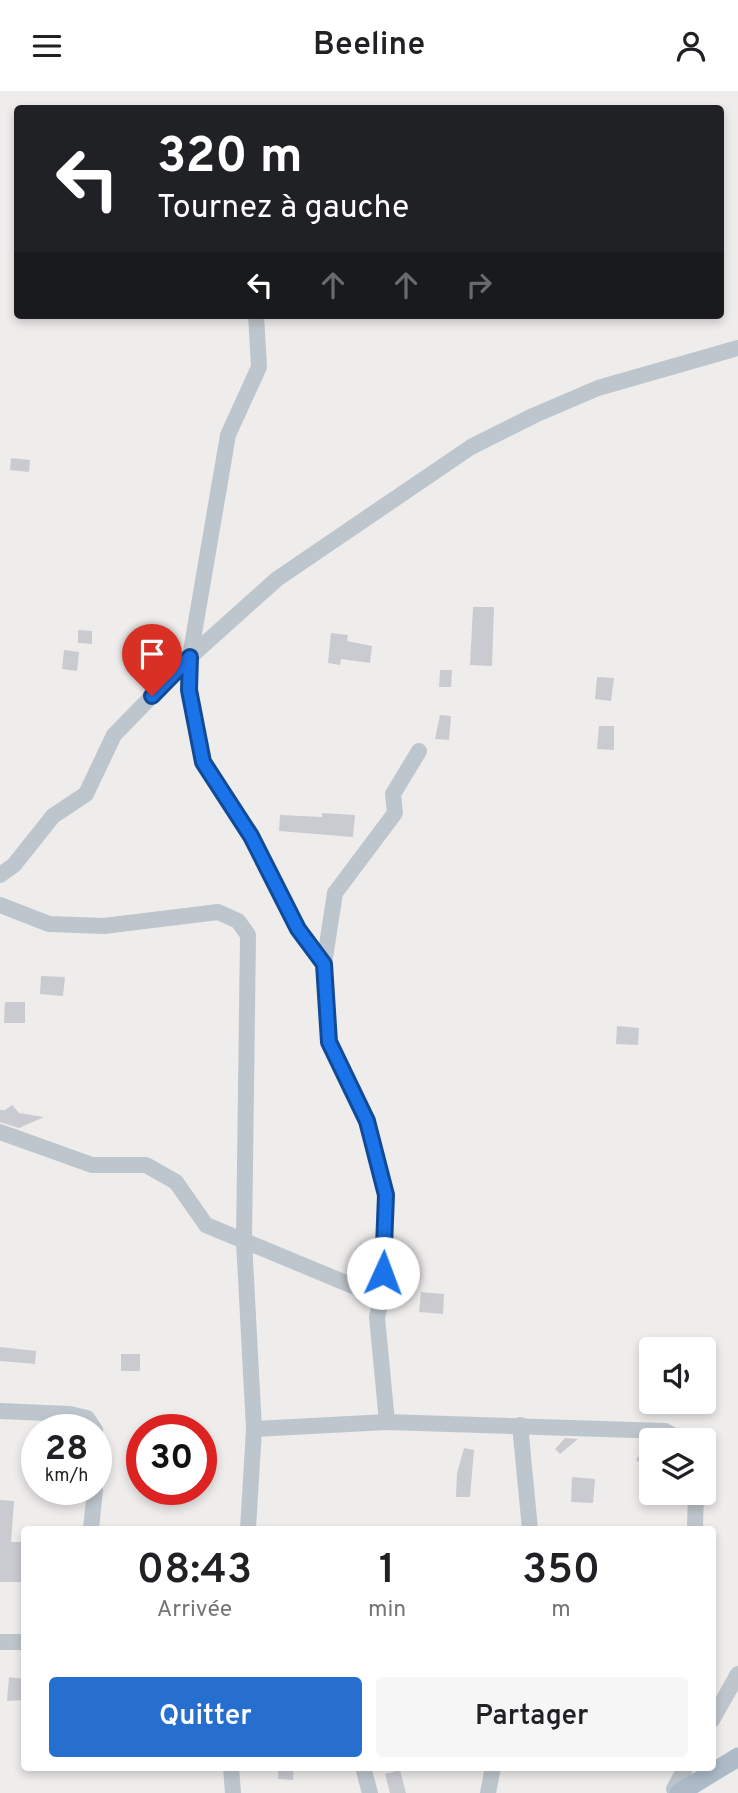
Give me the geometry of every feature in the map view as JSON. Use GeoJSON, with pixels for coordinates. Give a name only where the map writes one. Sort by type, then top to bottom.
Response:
{"type":"FeatureCollection","features":[{"type":"Feature","properties":{"kind":"main road"},"geometry":{"type":"LineString","coordinates":[[716,1769],[738,1757]]}},
{"type":"Feature","properties":{"kind":"main road"},"geometry":{"type":"LineString","coordinates":[[677,1791],[713,1771]]}},
{"type":"Feature","properties":{"kind":"street"},"geometry":{"type":"LineString","coordinates":[[256,319],[259,367],[228,435],[190,657],[189,690],[203,762],[251,836],[298,929],[324,964]]}},
{"type":"Feature","properties":{"kind":"street"},"geometry":{"type":"LineString","coordinates":[[0,875],[14,865],[53,816],[86,794],[114,735],[190,657],[277,579],[471,447],[598,388],[738,348]]}},
{"type":"Feature","properties":{"kind":"street"},"geometry":{"type":"LineString","coordinates":[[387,1422],[376,1317],[382,1298],[386,1195],[367,1121],[329,1042],[324,964],[335,893],[395,813],[393,794],[419,751]]}},
{"type":"Feature","properties":{"kind":"street"},"geometry":{"type":"LineString","coordinates":[[0,905],[49,925],[104,926],[218,912],[239,921],[248,935],[244,1241],[254,1429],[248,1526]]}},
{"type":"Feature","properties":{"kind":"street"},"geometry":{"type":"LineString","coordinates":[[0,1132],[92,1165],[146,1165],[176,1182],[206,1225],[382,1298]]}},
{"type":"Feature","properties":{"kind":"street"},"geometry":{"type":"LineString","coordinates":[[0,1411],[70,1414]]}},
{"type":"Feature","properties":{"kind":"street"},"geometry":{"type":"LineString","coordinates":[[254,1429],[387,1422],[639,1430]]}},
{"type":"Feature","properties":{"kind":"street"},"geometry":{"type":"LineString","coordinates":[[520,1425],[530,1526]]}},
{"type":"Feature","properties":{"kind":"street"},"geometry":{"type":"LineString","coordinates":[[92,1526],[94,1505]]}},
{"type":"Feature","properties":{"kind":"street"},"geometry":{"type":"LineString","coordinates":[[695,1526],[696,1505]]}},
{"type":"Feature","properties":{"kind":"street"},"geometry":{"type":"LineString","coordinates":[[0,1642],[21,1641]]}},
{"type":"Feature","properties":{"kind":"street"},"geometry":{"type":"LineString","coordinates":[[716,1713],[738,1674]]}},
{"type":"Feature","properties":{"kind":"street"},"geometry":{"type":"LineString","coordinates":[[716,1764],[738,1751]]}},
{"type":"Feature","properties":{"kind":"street"},"geometry":{"type":"LineString","coordinates":[[231,1771],[233,1793]]}},
{"type":"Feature","properties":{"kind":"street"},"geometry":{"type":"LineString","coordinates":[[364,1771],[370,1793]]}},
{"type":"Feature","properties":{"kind":"street"},"geometry":{"type":"LineString","coordinates":[[488,1793],[492,1771]]}},
{"type":"Feature","properties":{"kind":"street"},"geometry":{"type":"LineString","coordinates":[[676,1771],[677,1791]]}},
{"type":"Feature","properties":{"kind":"street"},"geometry":{"type":"LineString","coordinates":[[677,1791],[684,1771]]}},
{"type":"Feature","properties":{"kind":"street"},"geometry":{"type":"LineString","coordinates":[[677,1791],[705,1771]]}},
{"type":"Feature","properties":{"kind":"building"},"geometry":{"type":"Polygon","coordinates":[[[11,458],[30,460],[29,472],[10,470],[11,458]]]}},
{"type":"Feature","properties":{"kind":"building"},"geometry":{"type":"Polygon","coordinates":[[[473,607],[494,607],[492,666],[470,665],[473,607]]]}},
{"type":"Feature","properties":{"kind":"building"},"geometry":{"type":"Polygon","coordinates":[[[78,630],[92,631],[92,644],[78,643],[78,630]]]}},
{"type":"Feature","properties":{"kind":"building"},"geometry":{"type":"Polygon","coordinates":[[[331,633],[348,635],[347,641],[372,646],[370,663],[341,659],[340,665],[328,663],[331,633]]]}},
{"type":"Feature","properties":{"kind":"building"},"geometry":{"type":"Polygon","coordinates":[[[64,650],[79,652],[77,671],[62,669],[64,650]]]}},
{"type":"Feature","properties":{"kind":"building"},"geometry":{"type":"Polygon","coordinates":[[[440,670],[452,670],[451,687],[439,687],[440,670]]]}},
{"type":"Feature","properties":{"kind":"building"},"geometry":{"type":"Polygon","coordinates":[[[597,677],[614,678],[611,701],[595,699],[597,677]]]}},
{"type":"Feature","properties":{"kind":"building"},"geometry":{"type":"Polygon","coordinates":[[[440,715],[451,716],[449,740],[435,739],[440,715]]]}},
{"type":"Feature","properties":{"kind":"building"},"geometry":{"type":"Polygon","coordinates":[[[599,726],[614,726],[614,750],[597,749],[599,726]]]}},
{"type":"Feature","properties":{"kind":"building"},"geometry":{"type":"Polygon","coordinates":[[[322,813],[355,815],[353,837],[279,831],[280,815],[322,817],[322,813]]]}},
{"type":"Feature","properties":{"kind":"building"},"geometry":{"type":"Polygon","coordinates":[[[41,976],[65,977],[63,996],[40,994],[41,976]]]}},
{"type":"Feature","properties":{"kind":"building"},"geometry":{"type":"Polygon","coordinates":[[[5,1002],[25,1002],[25,1023],[4,1023],[5,1002]]]}},
{"type":"Feature","properties":{"kind":"building"},"geometry":{"type":"Polygon","coordinates":[[[617,1026],[639,1028],[638,1045],[616,1044],[617,1026]]]}},
{"type":"Feature","properties":{"kind":"building"},"geometry":{"type":"Polygon","coordinates":[[[12,1105],[19,1113],[44,1117],[19,1128],[0,1122],[0,1110],[12,1105]]]}},
{"type":"Feature","properties":{"kind":"building"},"geometry":{"type":"Polygon","coordinates":[[[421,1292],[444,1294],[443,1314],[419,1312],[421,1292]]]}},
{"type":"Feature","properties":{"kind":"building"},"geometry":{"type":"Polygon","coordinates":[[[0,1347],[36,1351],[35,1364],[0,1361],[0,1347]]]}},
{"type":"Feature","properties":{"kind":"building"},"geometry":{"type":"Polygon","coordinates":[[[121,1354],[140,1354],[140,1371],[121,1371],[121,1354]]]}},
{"type":"Feature","properties":{"kind":"building"},"geometry":{"type":"Polygon","coordinates":[[[565,1438],[578,1439],[560,1454],[555,1449],[565,1438]]]}},
{"type":"Feature","properties":{"kind":"building"},"geometry":{"type":"Polygon","coordinates":[[[464,1448],[474,1450],[470,1497],[456,1497],[457,1473],[464,1448]]]}},
{"type":"Feature","properties":{"kind":"building"},"geometry":{"type":"Polygon","coordinates":[[[572,1477],[595,1479],[593,1503],[571,1502],[572,1477]]]}},
{"type":"Feature","properties":{"kind":"building"},"geometry":{"type":"Polygon","coordinates":[[[0,1500],[14,1501],[11,1542],[21,1542],[21,1582],[0,1582],[0,1500]]]}},
{"type":"Feature","properties":{"kind":"building"},"geometry":{"type":"Polygon","coordinates":[[[9,1677],[21,1679],[21,1700],[7,1701],[9,1677]]]}},
{"type":"Feature","properties":{"kind":"building"},"geometry":{"type":"Polygon","coordinates":[[[278,1771],[294,1771],[293,1780],[278,1779],[278,1771]]]}},
{"type":"Feature","properties":{"kind":"building"},"geometry":{"type":"Polygon","coordinates":[[[400,1771],[406,1793],[390,1793],[385,1774],[400,1771]]]}},
{"type":"Feature","properties":{"kind":"route"},"geometry":{"type":"LineString","coordinates":[[152,696],[190,657],[189,690],[203,762],[251,836],[298,929],[324,964],[329,1042],[367,1121],[386,1195],[383,1273]]}}]}
